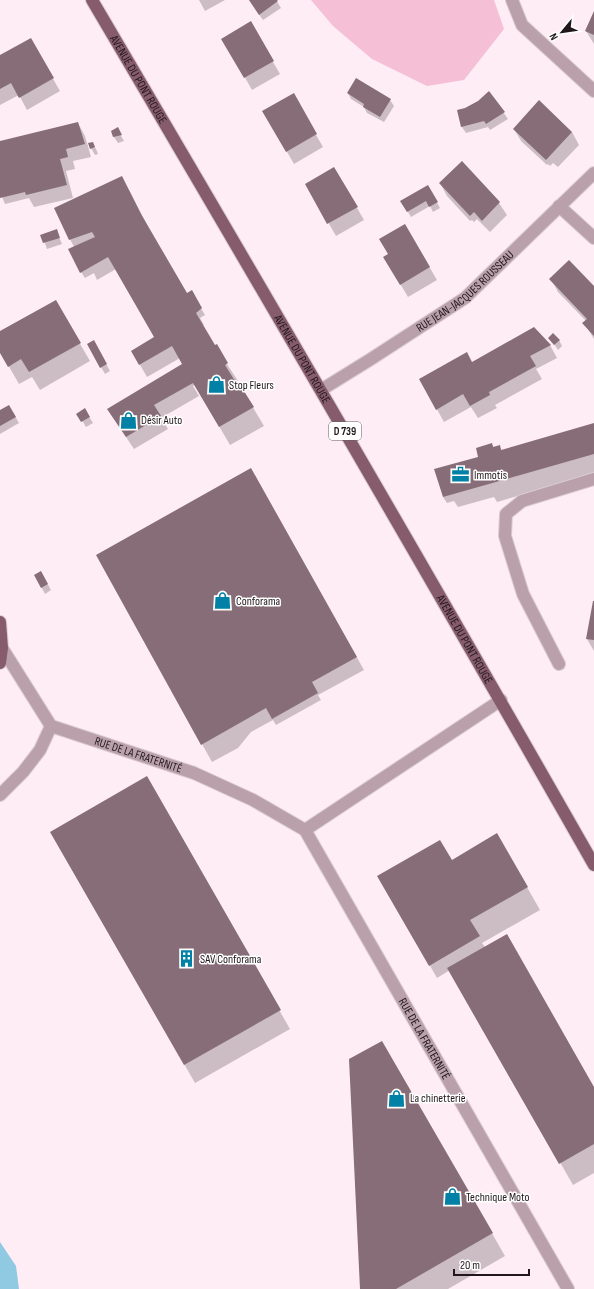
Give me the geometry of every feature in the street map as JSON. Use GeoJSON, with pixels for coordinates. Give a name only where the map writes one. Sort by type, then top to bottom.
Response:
{"type":"FeatureCollection","features":[{"type":"Feature","properties":{"kind":"main road","name":"AVENUE DU PONT ROUGE"},"geometry":{"type":"LineString","coordinates":[[92,0],[501,700],[594,865]]}},
{"type":"Feature","properties":{"kind":"main road"},"geometry":{"type":"LineString","coordinates":[[0,622],[2,648],[0,663]]}},
{"type":"Feature","properties":{"kind":"street"},"geometry":{"type":"LineString","coordinates":[[512,0],[522,25],[594,91]]}},
{"type":"Feature","properties":{"kind":"street","name":"RUE JEAN-JACQUES ROUSSEAU"},"geometry":{"type":"LineString","coordinates":[[321,390],[465,298],[594,173]]}},
{"type":"Feature","properties":{"kind":"street"},"geometry":{"type":"LineString","coordinates":[[559,206],[594,238]]}},
{"type":"Feature","properties":{"kind":"street"},"geometry":{"type":"LineString","coordinates":[[559,664],[523,594],[505,536],[506,514],[522,501],[594,479]]}},
{"type":"Feature","properties":{"kind":"street"},"geometry":{"type":"LineString","coordinates":[[0,795],[23,772],[40,750],[51,726],[2,648]]}},
{"type":"Feature","properties":{"kind":"street"},"geometry":{"type":"LineString","coordinates":[[305,830],[501,700]]}},
{"type":"Feature","properties":{"kind":"street","name":"RUE DE LA FRATERNITÉ"},"geometry":{"type":"LineString","coordinates":[[51,726],[194,773],[253,800],[305,830],[568,1289]]}},
{"type":"Feature","properties":{"kind":"shaded area"},"geometry":{"type":"Polygon","coordinates":[[[311,0],[494,0],[504,29],[464,80],[427,86],[372,59],[333,26],[311,0]]]}},
{"type":"Feature","properties":{"kind":"water"},"geometry":{"type":"Polygon","coordinates":[[[0,1242],[16,1266],[19,1289],[0,1289],[0,1242]]]}},
{"type":"Feature","properties":{"kind":"building"},"geometry":{"type":"Polygon","coordinates":[[[249,0],[277,0],[278,1],[259,15],[249,0]]]}},
{"type":"Feature","properties":{"kind":"building"},"geometry":{"type":"Polygon","coordinates":[[[594,11],[594,35],[585,31],[594,11]]]}},
{"type":"Feature","properties":{"kind":"building"},"geometry":{"type":"Polygon","coordinates":[[[251,21],[274,61],[244,78],[221,39],[251,21]]]}},
{"type":"Feature","properties":{"kind":"building"},"geometry":{"type":"Polygon","coordinates":[[[31,38],[54,78],[19,98],[11,83],[0,89],[0,55],[31,38]]]}},
{"type":"Feature","properties":{"kind":"building"},"geometry":{"type":"Polygon","coordinates":[[[356,78],[391,99],[380,117],[363,107],[364,104],[347,93],[356,78]]]}},
{"type":"Feature","properties":{"kind":"building"},"geometry":{"type":"Polygon","coordinates":[[[489,91],[505,112],[486,124],[484,121],[461,127],[457,110],[465,108],[478,101],[489,91]]]}},
{"type":"Feature","properties":{"kind":"building"},"geometry":{"type":"Polygon","coordinates":[[[294,93],[317,134],[286,152],[262,111],[294,93]]]}},
{"type":"Feature","properties":{"kind":"building"},"geometry":{"type":"Polygon","coordinates":[[[539,100],[572,132],[546,160],[513,129],[539,100]]]}},
{"type":"Feature","properties":{"kind":"building"},"geometry":{"type":"Polygon","coordinates":[[[78,122],[85,144],[66,149],[68,157],[60,159],[67,185],[26,195],[25,192],[0,198],[0,141],[78,122]]]}},
{"type":"Feature","properties":{"kind":"building"},"geometry":{"type":"Polygon","coordinates":[[[118,127],[122,135],[113,137],[111,131],[118,127]]]}},
{"type":"Feature","properties":{"kind":"building"},"geometry":{"type":"Polygon","coordinates":[[[93,142],[95,147],[90,149],[88,143],[93,142]]]}},
{"type":"Feature","properties":{"kind":"building"},"geometry":{"type":"Polygon","coordinates":[[[462,161],[500,202],[482,221],[474,212],[470,216],[439,183],[462,161]]]}},
{"type":"Feature","properties":{"kind":"building"},"geometry":{"type":"Polygon","coordinates":[[[334,167],[358,207],[327,224],[305,184],[334,167]]]}},
{"type":"Feature","properties":{"kind":"building"},"geometry":{"type":"Polygon","coordinates":[[[122,176],[141,214],[187,293],[192,290],[202,308],[196,313],[215,345],[217,344],[228,363],[225,365],[240,389],[242,388],[254,407],[219,427],[193,383],[154,405],[161,416],[126,437],[107,409],[182,364],[172,346],[139,365],[131,351],[154,337],[108,257],[80,273],[68,249],[95,237],[92,232],[69,240],[54,208],[122,176]]]}},
{"type":"Feature","properties":{"kind":"building"},"geometry":{"type":"Polygon","coordinates":[[[428,185],[438,202],[429,207],[426,201],[407,212],[400,201],[428,185]]]}},
{"type":"Feature","properties":{"kind":"building"},"geometry":{"type":"Polygon","coordinates":[[[405,224],[430,267],[400,285],[383,257],[388,254],[379,239],[405,224]]]}},
{"type":"Feature","properties":{"kind":"building"},"geometry":{"type":"Polygon","coordinates":[[[57,229],[60,238],[43,243],[40,235],[57,229]]]}},
{"type":"Feature","properties":{"kind":"building"},"geometry":{"type":"Polygon","coordinates":[[[569,260],[594,286],[594,336],[582,323],[587,319],[549,279],[569,260]]]}},
{"type":"Feature","properties":{"kind":"building"},"geometry":{"type":"Polygon","coordinates":[[[56,300],[81,343],[29,372],[21,359],[8,367],[0,353],[0,331],[56,300]]]}},
{"type":"Feature","properties":{"kind":"building"},"geometry":{"type":"Polygon","coordinates":[[[534,327],[551,345],[530,356],[536,366],[489,392],[490,395],[470,406],[463,394],[436,410],[419,379],[467,352],[472,362],[534,327]]]}},
{"type":"Feature","properties":{"kind":"building"},"geometry":{"type":"Polygon","coordinates":[[[553,333],[560,340],[554,345],[548,338],[553,333]]]}},
{"type":"Feature","properties":{"kind":"building"},"geometry":{"type":"Polygon","coordinates":[[[94,340],[107,364],[100,368],[87,344],[94,340]]]}},
{"type":"Feature","properties":{"kind":"building"},"geometry":{"type":"Polygon","coordinates":[[[9,405],[16,417],[0,426],[0,410],[9,405]]]}},
{"type":"Feature","properties":{"kind":"building"},"geometry":{"type":"Polygon","coordinates":[[[85,408],[90,417],[81,422],[76,414],[85,408]]]}},
{"type":"Feature","properties":{"kind":"building"},"geometry":{"type":"Polygon","coordinates":[[[594,423],[594,454],[443,497],[434,469],[478,457],[476,448],[492,443],[493,447],[500,445],[501,450],[594,423]]]}},
{"type":"Feature","properties":{"kind":"building","name":"Conforama"},"geometry":{"type":"Polygon","coordinates":[[[251,468],[357,657],[312,682],[318,693],[272,719],[266,708],[201,745],[96,555],[251,468]]]}},
{"type":"Feature","properties":{"kind":"building"},"geometry":{"type":"Polygon","coordinates":[[[41,571],[48,584],[41,588],[34,575],[41,571]]]}},
{"type":"Feature","properties":{"kind":"building"},"geometry":{"type":"Polygon","coordinates":[[[594,601],[594,640],[586,639],[594,601]]]}},
{"type":"Feature","properties":{"kind":"building","name":"SAV Conforama"},"geometry":{"type":"Polygon","coordinates":[[[147,776],[281,1010],[184,1065],[50,832],[147,776]]]}},
{"type":"Feature","properties":{"kind":"building"},"geometry":{"type":"Polygon","coordinates":[[[497,833],[528,887],[470,920],[480,936],[429,966],[377,876],[440,840],[452,860],[497,833]]]}},
{"type":"Feature","properties":{"kind":"building"},"geometry":{"type":"Polygon","coordinates":[[[507,934],[594,1087],[594,1144],[559,1164],[447,968],[507,934]]]}},
{"type":"Feature","properties":{"kind":"building"},"geometry":{"type":"Polygon","coordinates":[[[382,1041],[493,1233],[396,1289],[360,1289],[349,1059],[382,1041]]]}},
{"type":"Feature","properties":{"kind":"place","name":"Stop Fleurs"},"geometry":{"type":"Point","coordinates":[216,385]}},
{"type":"Feature","properties":{"kind":"place","name":"Désir Auto"},"geometry":{"type":"Point","coordinates":[128,420]}},
{"type":"Feature","properties":{"kind":"place","name":"Immotis"},"geometry":{"type":"Point","coordinates":[461,475]}},
{"type":"Feature","properties":{"kind":"place","name":"Conforama"},"geometry":{"type":"Point","coordinates":[223,601]}},
{"type":"Feature","properties":{"kind":"place","name":"SAV Conforama"},"geometry":{"type":"Point","coordinates":[187,959]}},
{"type":"Feature","properties":{"kind":"place","name":"La chinetterie"},"geometry":{"type":"Point","coordinates":[397,1098]}},
{"type":"Feature","properties":{"kind":"place","name":"Technique Moto"},"geometry":{"type":"Point","coordinates":[453,1197]}}]}
